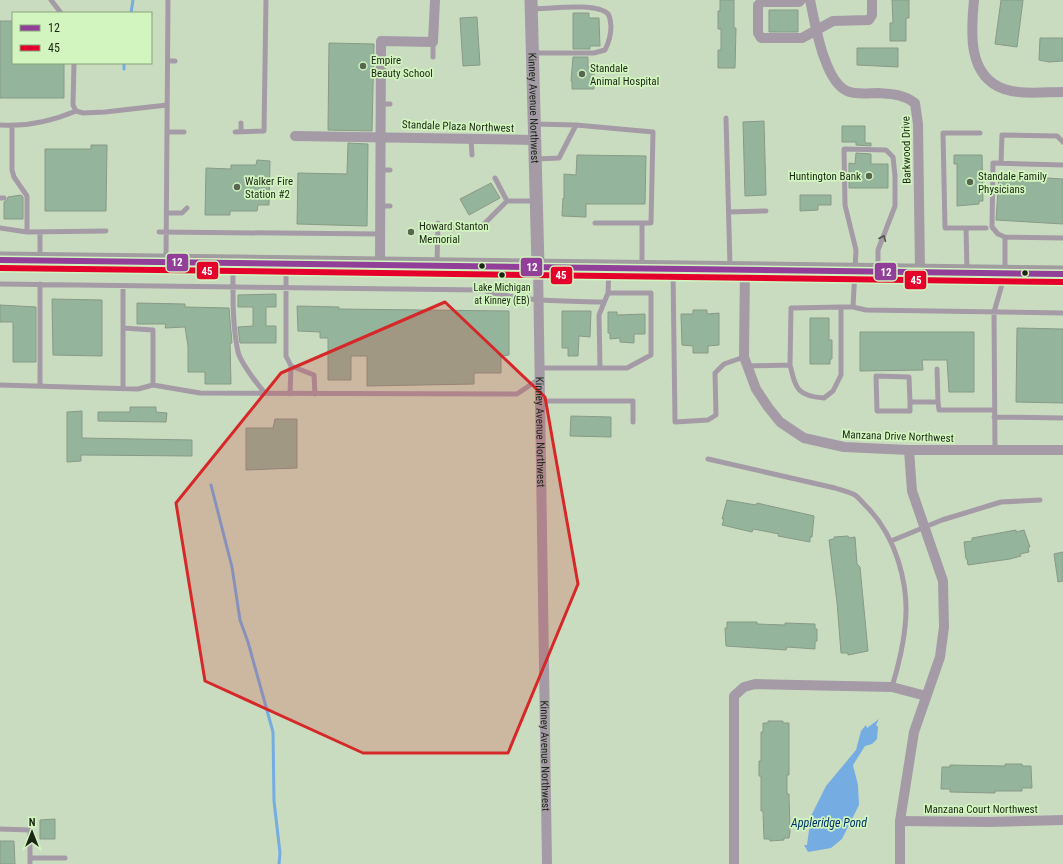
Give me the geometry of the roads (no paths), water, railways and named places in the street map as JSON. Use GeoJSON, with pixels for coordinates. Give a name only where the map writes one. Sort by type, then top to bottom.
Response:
{"type":"FeatureCollection","features":[{"type":"Feature","properties":{"kind":"highway"},"geometry":{"type":"LineString","coordinates":[[0,260],[855,270],[1063,274]]}},
{"type":"Feature","properties":{"kind":"street"},"geometry":{"type":"LineString","coordinates":[[380,264],[380,234],[385,206],[385,170],[380,136],[385,104],[386,72],[381,41],[433,42],[435,0]]}},
{"type":"Feature","properties":{"kind":"street"},"geometry":{"type":"LineString","coordinates":[[801,0],[799,2],[762,2],[758,5],[758,33],[761,38],[802,38],[833,21],[869,20],[872,15],[872,0]]}},
{"type":"Feature","properties":{"kind":"street","name":"Barkwood Drive"},"geometry":{"type":"LineString","coordinates":[[810,0],[816,30],[831,76],[837,85],[848,92],[897,94],[907,97],[915,103],[918,124],[920,272]]}},
{"type":"Feature","properties":{"kind":"street"},"geometry":{"type":"LineString","coordinates":[[974,0],[972,42],[982,74],[1004,89],[1063,92]]}},
{"type":"Feature","properties":{"kind":"street","name":"Kinney Avenue Northwest"},"geometry":{"type":"LineString","coordinates":[[531,4],[538,266],[547,864]]}},
{"type":"Feature","properties":{"kind":"street","name":"Standale Plaza Northwest"},"geometry":{"type":"LineString","coordinates":[[295,134],[535,140]]}},
{"type":"Feature","properties":{"kind":"street","name":"Manzana Drive Northwest"},"geometry":{"type":"LineString","coordinates":[[737,269],[746,362],[756,389],[780,422],[804,438],[844,447],[909,450],[1063,450]]}},
{"type":"Feature","properties":{"kind":"street"},"geometry":{"type":"LineString","coordinates":[[900,864],[900,821],[914,732],[940,657],[944,627],[943,581],[912,491],[909,450]]}},
{"type":"Feature","properties":{"kind":"street"},"geometry":{"type":"LineString","coordinates":[[734,864],[734,696],[744,687],[755,684],[892,687],[926,696]]}},
{"type":"Feature","properties":{"kind":"street","name":"Manzana Court Northwest"},"geometry":{"type":"LineString","coordinates":[[900,821],[989,822],[1063,820]]}},
{"type":"Feature","properties":{"kind":"lane"},"geometry":{"type":"LineString","coordinates":[[51,0],[60,12]]}},
{"type":"Feature","properties":{"kind":"lane"},"geometry":{"type":"LineString","coordinates":[[166,262],[168,0]]}},
{"type":"Feature","properties":{"kind":"lane"},"geometry":{"type":"LineString","coordinates":[[235,132],[264,131],[266,0]]}},
{"type":"Feature","properties":{"kind":"lane"},"geometry":{"type":"LineString","coordinates":[[531,4],[601,10],[608,14],[610,18],[611,30],[609,42],[605,50],[594,52],[533,53]]}},
{"type":"Feature","properties":{"kind":"lane"},"geometry":{"type":"LineString","coordinates":[[433,42],[433,57]]}},
{"type":"Feature","properties":{"kind":"lane"},"geometry":{"type":"LineString","coordinates":[[168,61],[175,61]]}},
{"type":"Feature","properties":{"kind":"lane"},"geometry":{"type":"LineString","coordinates":[[74,64],[73,105],[76,111]]}},
{"type":"Feature","properties":{"kind":"lane"},"geometry":{"type":"LineString","coordinates":[[0,125],[12,126],[55,120],[76,111],[83,113],[106,112],[167,105]]}},
{"type":"Feature","properties":{"kind":"lane"},"geometry":{"type":"LineString","coordinates":[[726,118],[729,212],[737,269]]}},
{"type":"Feature","properties":{"kind":"lane"},"geometry":{"type":"LineString","coordinates":[[241,123],[242,131]]}},
{"type":"Feature","properties":{"kind":"lane"},"geometry":{"type":"LineString","coordinates":[[534,124],[576,125],[653,132],[651,223],[595,222]]}},
{"type":"Feature","properties":{"kind":"lane"},"geometry":{"type":"LineString","coordinates":[[536,159],[560,158],[576,125]]}},
{"type":"Feature","properties":{"kind":"lane"},"geometry":{"type":"LineString","coordinates":[[12,126],[12,170],[14,177],[28,196],[27,232]]}},
{"type":"Feature","properties":{"kind":"lane"},"geometry":{"type":"LineString","coordinates":[[167,132],[184,132]]}},
{"type":"Feature","properties":{"kind":"lane"},"geometry":{"type":"LineString","coordinates":[[980,133],[943,133],[945,228],[986,228]]}},
{"type":"Feature","properties":{"kind":"lane"},"geometry":{"type":"LineString","coordinates":[[1001,163],[1002,135],[1057,136],[1063,142]]}},
{"type":"Feature","properties":{"kind":"lane"},"geometry":{"type":"LineString","coordinates":[[471,138],[472,155]]}},
{"type":"Feature","properties":{"kind":"lane"},"geometry":{"type":"LineString","coordinates":[[160,142],[167,143]]}},
{"type":"Feature","properties":{"kind":"lane"},"geometry":{"type":"LineString","coordinates":[[853,307],[856,250],[845,206],[844,149],[886,150],[893,157],[895,176],[895,206],[878,250],[878,271]]}},
{"type":"Feature","properties":{"kind":"lane"},"geometry":{"type":"LineString","coordinates":[[1063,166],[993,163],[992,227],[998,234],[1004,237],[1063,238]]}},
{"type":"Feature","properties":{"kind":"lane"},"geometry":{"type":"LineString","coordinates":[[160,170],[167,171]]}},
{"type":"Feature","properties":{"kind":"lane"},"geometry":{"type":"LineString","coordinates":[[495,178],[506,201]]}},
{"type":"Feature","properties":{"kind":"lane"},"geometry":{"type":"LineString","coordinates":[[437,265],[438,225],[480,228],[506,201],[536,201]]}},
{"type":"Feature","properties":{"kind":"lane"},"geometry":{"type":"LineString","coordinates":[[160,202],[167,202]]}},
{"type":"Feature","properties":{"kind":"lane"},"geometry":{"type":"LineString","coordinates":[[167,213],[182,213],[187,208]]}},
{"type":"Feature","properties":{"kind":"lane"},"geometry":{"type":"LineString","coordinates":[[729,212],[766,211]]}},
{"type":"Feature","properties":{"kind":"lane"},"geometry":{"type":"LineString","coordinates":[[642,223],[642,268]]}},
{"type":"Feature","properties":{"kind":"lane"},"geometry":{"type":"LineString","coordinates":[[0,228],[27,232],[106,231]]}},
{"type":"Feature","properties":{"kind":"lane"},"geometry":{"type":"LineString","coordinates":[[966,228],[967,273]]}},
{"type":"Feature","properties":{"kind":"lane"},"geometry":{"type":"LineString","coordinates":[[40,232],[40,260]]}},
{"type":"Feature","properties":{"kind":"lane"},"geometry":{"type":"LineString","coordinates":[[159,232],[380,234]]}},
{"type":"Feature","properties":{"kind":"lane"},"geometry":{"type":"LineString","coordinates":[[995,450],[994,312],[1005,274],[1004,237]]}},
{"type":"Feature","properties":{"kind":"lane"},"geometry":{"type":"LineString","coordinates":[[234,262],[233,287],[238,353],[258,386],[265,393]]}},
{"type":"Feature","properties":{"kind":"lane"},"geometry":{"type":"LineString","coordinates":[[286,263],[286,356],[292,366],[290,394]]}},
{"type":"Feature","properties":{"kind":"lane"},"geometry":{"type":"LineString","coordinates":[[600,368],[599,315],[608,293],[609,267]]}},
{"type":"Feature","properties":{"kind":"lane"},"geometry":{"type":"LineString","coordinates":[[673,268],[674,422],[708,420],[716,415],[715,373],[724,364],[746,362],[790,365]]}},
{"type":"Feature","properties":{"kind":"lane"},"geometry":{"type":"LineString","coordinates":[[0,284],[482,290],[503,296],[538,301],[604,302]]}},
{"type":"Feature","properties":{"kind":"lane"},"geometry":{"type":"LineString","coordinates":[[40,284],[40,386]]}},
{"type":"Feature","properties":{"kind":"lane"},"geometry":{"type":"LineString","coordinates":[[123,286],[123,389]]}},
{"type":"Feature","properties":{"kind":"lane"},"geometry":{"type":"LineString","coordinates":[[539,368],[627,368],[651,355],[651,293],[608,293]]}},
{"type":"Feature","properties":{"kind":"lane"},"geometry":{"type":"LineString","coordinates":[[841,307],[841,375],[833,391],[824,398],[803,394],[795,386],[790,365],[791,308],[841,307],[853,307],[866,310],[1063,312]]}},
{"type":"Feature","properties":{"kind":"lane"},"geometry":{"type":"LineString","coordinates":[[123,328],[152,330],[152,385]]}},
{"type":"Feature","properties":{"kind":"lane"},"geometry":{"type":"LineString","coordinates":[[292,366],[314,375],[315,394]]}},
{"type":"Feature","properties":{"kind":"lane"},"geometry":{"type":"LineString","coordinates":[[938,369],[939,410],[994,410]]}},
{"type":"Feature","properties":{"kind":"lane"},"geometry":{"type":"LineString","coordinates":[[876,376],[909,377],[910,402],[910,411],[877,411],[876,376]]}},
{"type":"Feature","properties":{"kind":"lane"},"geometry":{"type":"LineString","coordinates":[[0,385],[123,389],[138,389],[152,385],[200,393],[518,394],[539,379]]}},
{"type":"Feature","properties":{"kind":"lane"},"geometry":{"type":"LineString","coordinates":[[540,401],[633,401],[633,422]]}},
{"type":"Feature","properties":{"kind":"lane"},"geometry":{"type":"LineString","coordinates":[[910,402],[938,402]]}},
{"type":"Feature","properties":{"kind":"lane"},"geometry":{"type":"LineString","coordinates":[[994,417],[1063,418]]}},
{"type":"Feature","properties":{"kind":"lane"},"geometry":{"type":"LineString","coordinates":[[708,459],[835,488],[855,495],[873,513],[891,541],[900,568],[905,596],[905,626],[900,659],[892,687]]}},
{"type":"Feature","properties":{"kind":"lane"},"geometry":{"type":"LineString","coordinates":[[891,541],[942,520],[1001,502],[1040,500]]}},
{"type":"Feature","properties":{"kind":"lane"},"geometry":{"type":"LineString","coordinates":[[0,829],[30,830],[30,864]]}},
{"type":"Feature","properties":{"kind":"lane"},"geometry":{"type":"LineString","coordinates":[[30,858],[65,858]]}},
{"type":"Feature","properties":{"kind":"water","name":"Appleridge Pond"},"geometry":{"type":"Polygon","coordinates":[[[879,719],[876,725],[878,727],[877,739],[872,744],[865,746],[853,765],[858,785],[859,805],[842,839],[831,848],[808,852],[804,845],[807,845],[811,816],[826,786],[856,750],[861,731],[866,725],[867,728],[879,719]]]}},
{"type":"Feature","properties":{"kind":"waterway"},"geometry":{"type":"LineString","coordinates":[[131,12],[133,0]]}},
{"type":"Feature","properties":{"kind":"waterway"},"geometry":{"type":"LineString","coordinates":[[124,64],[124,69]]}},
{"type":"Feature","properties":{"kind":"waterway"},"geometry":{"type":"LineString","coordinates":[[211,485],[232,567],[240,620],[248,642],[273,732],[274,801],[280,853],[279,864]]}},
{"type":"Feature","properties":{"kind":"place","name":"Empire Beauty School"},"geometry":{"type":"Point","coordinates":[363,66]}},
{"type":"Feature","properties":{"kind":"place","name":"Standale Animal Hospital"},"geometry":{"type":"Point","coordinates":[582,74]}},
{"type":"Feature","properties":{"kind":"place","name":"Huntington Bank"},"geometry":{"type":"Point","coordinates":[869,176]}},
{"type":"Feature","properties":{"kind":"place","name":"Standale Family Physicians"},"geometry":{"type":"Point","coordinates":[970,182]}},
{"type":"Feature","properties":{"kind":"place","name":"Walker Fire Station #2"},"geometry":{"type":"Point","coordinates":[237,187]}},
{"type":"Feature","properties":{"kind":"place","name":"Howard Stanton Memorial"},"geometry":{"type":"Point","coordinates":[411,232]}},
{"type":"Feature","properties":{"kind":"place","name":"Lake Michigan at Kinney (EB)"},"geometry":{"type":"Point","coordinates":[502,275]}}]}
